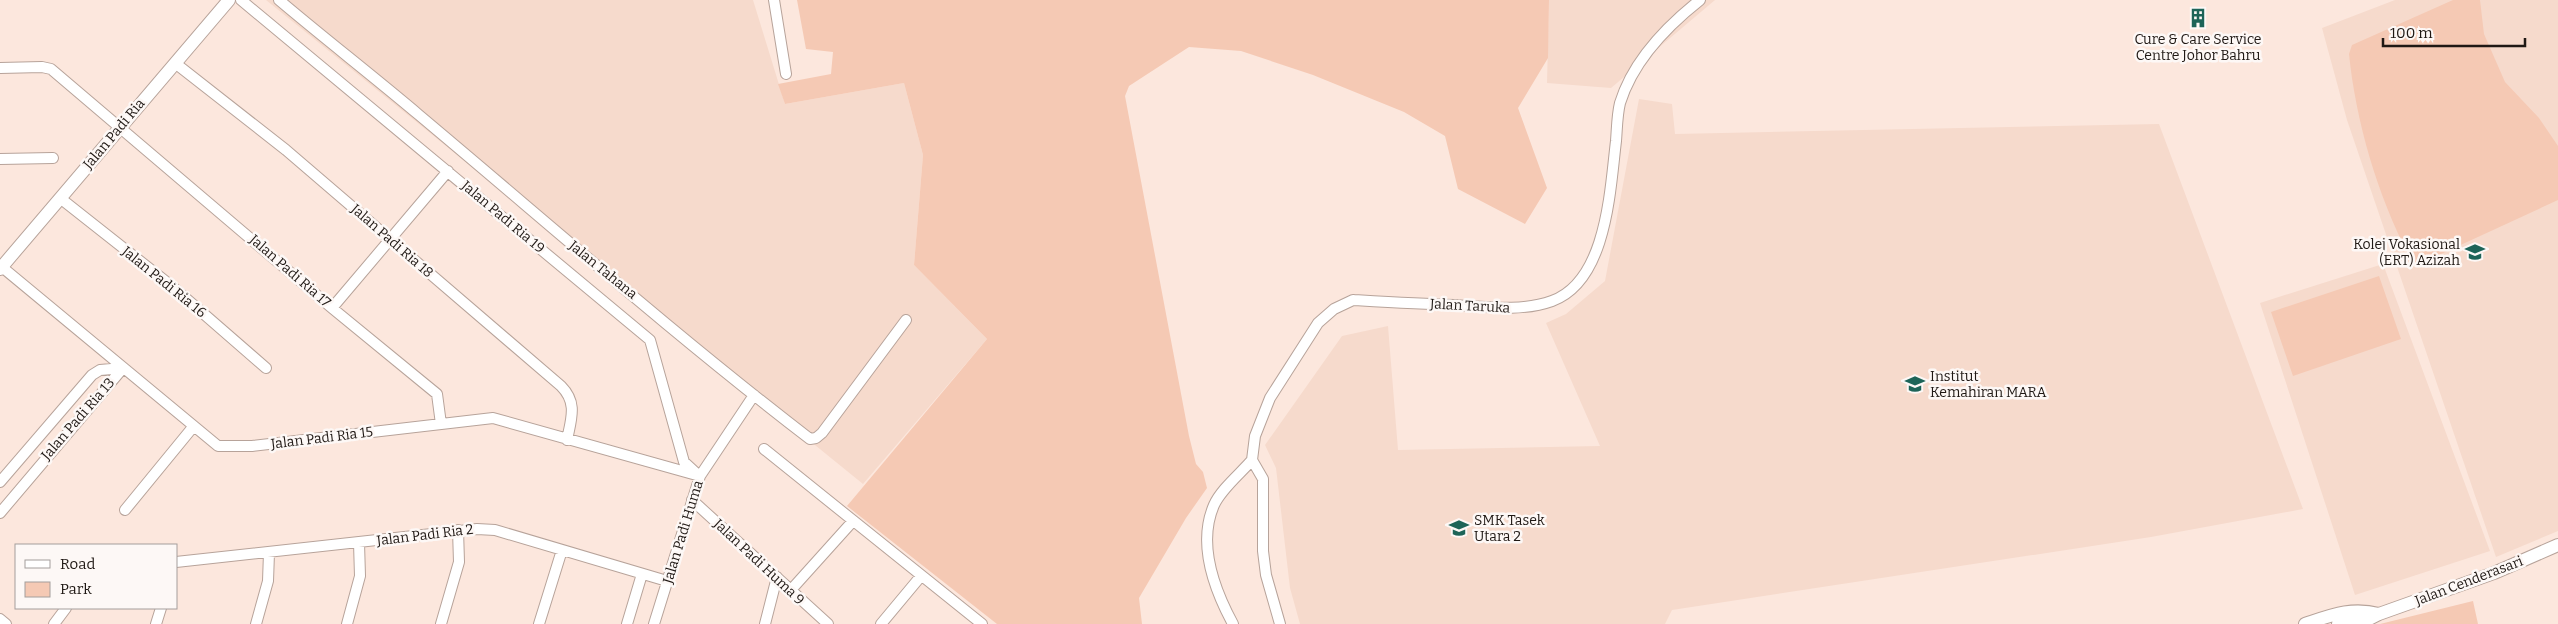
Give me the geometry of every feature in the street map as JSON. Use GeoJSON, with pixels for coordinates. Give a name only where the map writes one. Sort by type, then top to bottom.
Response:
{"type":"FeatureCollection","features":[{"type":"Feature","properties":{"kind":"street","name":"Jalan Padi Ria"},"geometry":{"type":"LineString","coordinates":[[1,268],[228,0]]}},
{"type":"Feature","properties":{"kind":"street","name":"Jalan Padi Ria 19"},"geometry":{"type":"LineString","coordinates":[[241,0],[650,340],[684,462],[700,476]]}},
{"type":"Feature","properties":{"kind":"street","name":"Jalan Tahana"},"geometry":{"type":"LineString","coordinates":[[279,0],[754,396],[810,438],[816,438],[822,434],[906,320]]}},
{"type":"Feature","properties":{"kind":"street"},"geometry":{"type":"LineString","coordinates":[[774,0],[786,74]]}},
{"type":"Feature","properties":{"kind":"street","name":"Jalan Taruka"},"geometry":{"type":"LineString","coordinates":[[1252,460],[1255,436],[1270,398],[1318,323],[1334,309],[1352,300],[1515,308],[1553,300],[1578,284],[1591,264],[1600,241],[1620,104],[1631,78],[1648,50],[1673,23],[1700,0]]}},
{"type":"Feature","properties":{"kind":"street","name":"Jalan Padi Ria 18"},"geometry":{"type":"LineString","coordinates":[[175,63],[286,150],[567,392],[571,398],[573,411],[567,440]]}},
{"type":"Feature","properties":{"kind":"street","name":"Jalan Padi Ria 17"},"geometry":{"type":"LineString","coordinates":[[0,68],[42,67],[51,69],[332,308],[437,394],[441,424]]}},
{"type":"Feature","properties":{"kind":"street"},"geometry":{"type":"LineString","coordinates":[[0,159],[53,158]]}},
{"type":"Feature","properties":{"kind":"street"},"geometry":{"type":"LineString","coordinates":[[332,308],[448,171]]}},
{"type":"Feature","properties":{"kind":"street","name":"Jalan Padi Ria 16"},"geometry":{"type":"LineString","coordinates":[[60,198],[174,288],[266,368]]}},
{"type":"Feature","properties":{"kind":"street","name":"Jalan Padi Ria 15"},"geometry":{"type":"LineString","coordinates":[[1,268],[212,443],[224,448],[493,418],[700,476]]}},
{"type":"Feature","properties":{"kind":"street","name":"Jalan Padi Ria 13"},"geometry":{"type":"LineString","coordinates":[[0,482],[92,374],[100,370],[123,368]]}},
{"type":"Feature","properties":{"kind":"street","name":"Jalan Padi Ria 13"},"geometry":{"type":"LineString","coordinates":[[0,513],[123,368]]}},
{"type":"Feature","properties":{"kind":"street","name":"Jalan Padi Huma"},"geometry":{"type":"LineString","coordinates":[[654,624],[700,476],[754,396]]}},
{"type":"Feature","properties":{"kind":"street"},"geometry":{"type":"LineString","coordinates":[[125,510],[193,427]]}},
{"type":"Feature","properties":{"kind":"street"},"geometry":{"type":"LineString","coordinates":[[764,449],[982,624]]}},
{"type":"Feature","properties":{"kind":"street"},"geometry":{"type":"LineString","coordinates":[[1233,624],[1221,603],[1210,569],[1207,527],[1215,503],[1252,460],[1263,478],[1263,550],[1266,575],[1280,624]]}},
{"type":"Feature","properties":{"kind":"street","name":"Jalan Padi Huma 9"},"geometry":{"type":"LineString","coordinates":[[692,500],[828,624]]}},
{"type":"Feature","properties":{"kind":"street"},"geometry":{"type":"LineString","coordinates":[[790,591],[853,521]]}},
{"type":"Feature","properties":{"kind":"street"},"geometry":{"type":"LineString","coordinates":[[441,624],[459,562],[458,530]]}},
{"type":"Feature","properties":{"kind":"street","name":"Jalan Padi Ria 2"},"geometry":{"type":"LineString","coordinates":[[178,562],[359,543],[458,530],[494,530],[667,582]]}},
{"type":"Feature","properties":{"kind":"street"},"geometry":{"type":"LineString","coordinates":[[347,624],[360,576],[359,543]]}},
{"type":"Feature","properties":{"kind":"street","name":"Jalan Cenderasari"},"geometry":{"type":"LineString","coordinates":[[2363,616],[2379,614],[2489,575],[2558,545]]}},
{"type":"Feature","properties":{"kind":"street"},"geometry":{"type":"LineString","coordinates":[[539,624],[562,550]]}},
{"type":"Feature","properties":{"kind":"street"},"geometry":{"type":"LineString","coordinates":[[256,624],[268,581],[269,553]]}},
{"type":"Feature","properties":{"kind":"street","name":"Jalan Padi Huma"},"geometry":{"type":"LineString","coordinates":[[627,624],[642,574]]}},
{"type":"Feature","properties":{"kind":"street"},"geometry":{"type":"LineString","coordinates":[[882,624],[921,576]]}},
{"type":"Feature","properties":{"kind":"street"},"geometry":{"type":"LineString","coordinates":[[764,624],[777,577]]}},
{"type":"Feature","properties":{"kind":"street"},"geometry":{"type":"LineString","coordinates":[[54,624],[65,609]]}},
{"type":"Feature","properties":{"kind":"street"},"geometry":{"type":"LineString","coordinates":[[156,624],[161,609]]}},
{"type":"Feature","properties":{"kind":"street"},"geometry":{"type":"LineString","coordinates":[[2306,624],[2324,616],[2363,616]]}},
{"type":"Feature","properties":{"kind":"street"},"geometry":{"type":"LineString","coordinates":[[2338,624],[2363,616]]}},
{"type":"Feature","properties":{"kind":"street"},"geometry":{"type":"LineString","coordinates":[[0,619],[6,624]]}},
{"type":"Feature","properties":{"kind":"street"},"geometry":{"type":"LineString","coordinates":[[2306,624],[2313,624]]}},
{"type":"Feature","properties":{"kind":"shaded area"},"geometry":{"type":"Polygon","coordinates":[[[266,0],[753,0],[785,104],[904,83],[923,155],[914,265],[987,339],[863,484],[266,0]]]}},
{"type":"Feature","properties":{"kind":"shaded area"},"geometry":{"type":"Polygon","coordinates":[[[1549,0],[1715,0],[1611,88],[1547,83],[1549,0]]]}},
{"type":"Feature","properties":{"kind":"shaded area","name":"Kolej Vokasional (ERT) Azizah"},"geometry":{"type":"Polygon","coordinates":[[[2395,0],[2558,0],[2558,531],[2496,557],[2347,120],[2322,28],[2395,0]]]}},
{"type":"Feature","properties":{"kind":"shaded area","name":"Institut Kemahiran MARA"},"geometry":{"type":"Polygon","coordinates":[[[1639,99],[1672,104],[1675,134],[2159,124],[2303,509],[2151,537],[1672,610],[1665,624],[1300,624],[1290,588],[1276,468],[1265,445],[1342,336],[1388,326],[1398,450],[1600,446],[1546,323],[1566,314],[1605,281],[1639,99]]]}},
{"type":"Feature","properties":{"kind":"shaded area"},"geometry":{"type":"Polygon","coordinates":[[[2383,264],[2490,551],[2355,595],[2260,303],[2383,264]]]}},
{"type":"Feature","properties":{"kind":"green space"},"geometry":{"type":"Polygon","coordinates":[[[797,0],[1549,0],[1548,58],[1518,108],[1547,188],[1525,224],[1458,189],[1445,136],[1404,112],[1313,75],[1241,51],[1189,47],[1129,86],[1125,96],[1189,436],[1196,464],[1203,472],[1207,488],[1186,518],[1139,598],[1142,624],[997,624],[847,506],[987,339],[914,265],[923,155],[904,83],[785,104],[778,84],[831,74],[833,52],[806,49],[797,0]]]}},
{"type":"Feature","properties":{"kind":"green space"},"geometry":{"type":"Polygon","coordinates":[[[2453,0],[2480,0],[2484,34],[2505,82],[2539,118],[2558,146],[2558,200],[2415,266],[2391,217],[2372,163],[2357,108],[2349,54],[2352,45],[2453,0]]]}},
{"type":"Feature","properties":{"kind":"green space"},"geometry":{"type":"Polygon","coordinates":[[[2379,276],[2401,339],[2293,376],[2271,312],[2379,276]]]}},
{"type":"Feature","properties":{"kind":"green space"},"geometry":{"type":"Polygon","coordinates":[[[2473,601],[2478,624],[2380,624],[2473,601]]]}},
{"type":"Feature","properties":{"kind":"place","name":"Cure & Care Service Centre Johor Bahru"},"geometry":{"type":"Point","coordinates":[2198,18]}},
{"type":"Feature","properties":{"kind":"place","name":"Kolej Vokasional (ERT) Azizah"},"geometry":{"type":"Point","coordinates":[2475,252]}},
{"type":"Feature","properties":{"kind":"place","name":"Institut Kemahiran MARA"},"geometry":{"type":"Point","coordinates":[1915,384]}},
{"type":"Feature","properties":{"kind":"place","name":"SMK Tasek Utara 2"},"geometry":{"type":"Point","coordinates":[1459,528]}}]}
